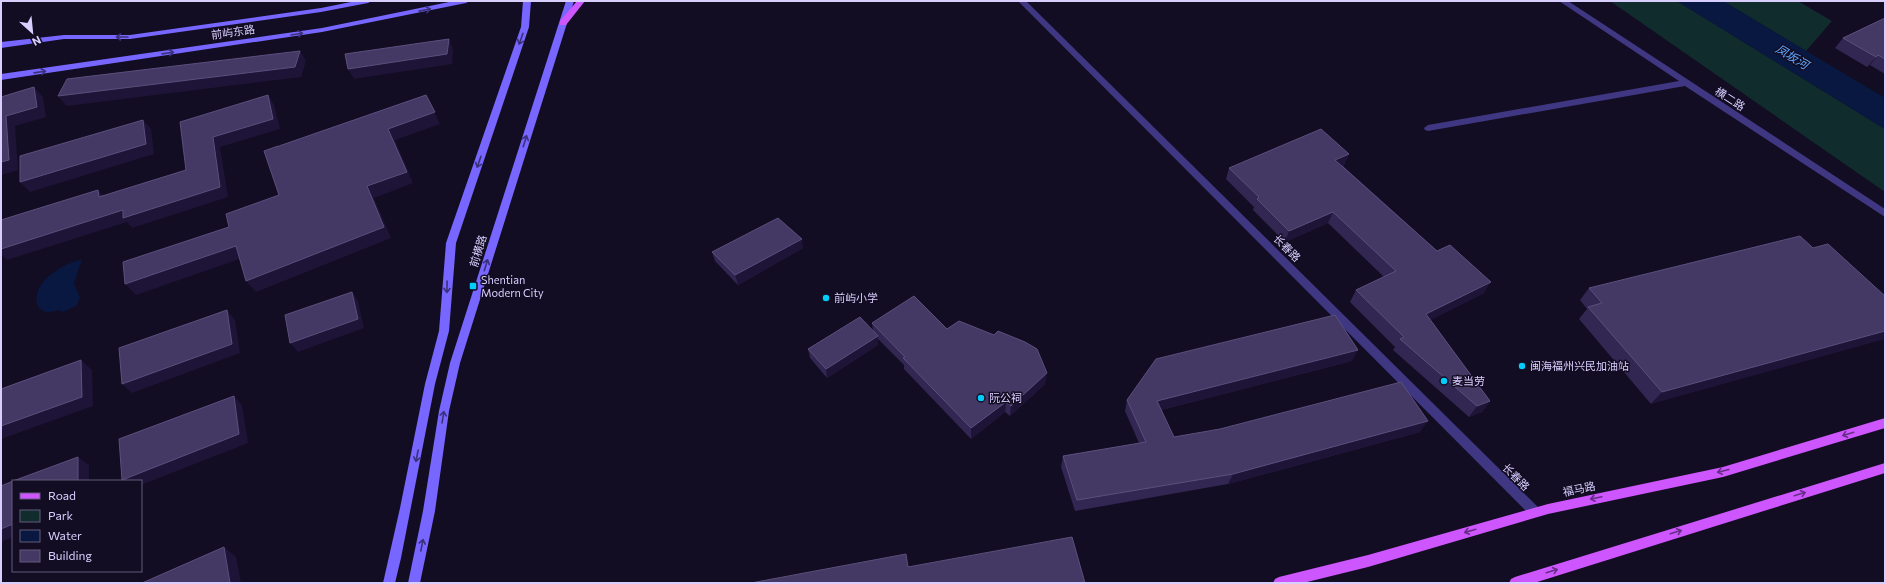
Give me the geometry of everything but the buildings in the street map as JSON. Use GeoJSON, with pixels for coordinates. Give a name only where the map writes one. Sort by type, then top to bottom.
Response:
{"type":"FeatureCollection","features":[{"type":"Feature","properties":{"kind":"main road","name":"前屿东路"},"geometry":{"type":"LineString","coordinates":[[1,45],[64,37],[130,37],[321,10],[368,1]]}},
{"type":"Feature","properties":{"kind":"main road","name":"前屿东路"},"geometry":{"type":"LineString","coordinates":[[1,77],[322,30],[466,1]]}},
{"type":"Feature","properties":{"kind":"main road"},"geometry":{"type":"LineString","coordinates":[[389,583],[401,538],[430,383],[444,332],[448,259],[451,243],[525,27],[527,1]]}},
{"type":"Feature","properties":{"kind":"main road","name":"前横路"},"geometry":{"type":"LineString","coordinates":[[414,583],[429,511],[444,411],[455,363],[570,1]]}},
{"type":"Feature","properties":{"kind":"main road"},"geometry":{"type":"LineString","coordinates":[[563,23],[581,1]]}},
{"type":"Feature","properties":{"kind":"main road","name":"福马路"},"geometry":{"type":"LineString","coordinates":[[1279,583],[1368,561],[1535,512],[1723,472],[1885,423]]}},
{"type":"Feature","properties":{"kind":"main road"},"geometry":{"type":"LineString","coordinates":[[1515,583],[1885,468]]}},
{"type":"Feature","properties":{"kind":"street","name":"长春路"},"geometry":{"type":"LineString","coordinates":[[1022,1],[1535,512]]}},
{"type":"Feature","properties":{"kind":"street","name":"横二路"},"geometry":{"type":"LineString","coordinates":[[1563,1],[1885,214]]}},
{"type":"Feature","properties":{"kind":"street"},"geometry":{"type":"LineString","coordinates":[[1428,128],[1685,83]]}},
{"type":"Feature","properties":{"kind":"green space"},"geometry":{"type":"Polygon","coordinates":[[[1610,1],[1677,1],[1885,129],[1885,192],[1610,1]]]}},
{"type":"Feature","properties":{"kind":"green space"},"geometry":{"type":"Polygon","coordinates":[[[1723,1],[1798,1],[1832,21],[1806,51],[1723,1]]]}},
{"type":"Feature","properties":{"kind":"water","name":"凤坂河"},"geometry":{"type":"Polygon","coordinates":[[[1677,1],[1723,1],[1885,98],[1885,129],[1677,1]]]}},
{"type":"Feature","properties":{"kind":"water"},"geometry":{"type":"Polygon","coordinates":[[[82,259],[74,283],[80,298],[76,306],[63,312],[59,310],[47,312],[42,310],[37,303],[36,298],[41,285],[57,270],[82,259]]]}},
{"type":"Feature","properties":{"kind":"place","name":"Shentian Modern City"},"geometry":{"type":"Point","coordinates":[473,286]}},
{"type":"Feature","properties":{"kind":"place","name":"前屿小学"},"geometry":{"type":"Point","coordinates":[826,298]}},
{"type":"Feature","properties":{"kind":"place","name":"闽海福州兴民加油站"},"geometry":{"type":"Point","coordinates":[1522,366]}},
{"type":"Feature","properties":{"kind":"place","name":"麦当劳"},"geometry":{"type":"Point","coordinates":[1444,381]}},
{"type":"Feature","properties":{"kind":"place","name":"阮公祠"},"geometry":{"type":"Point","coordinates":[981,398]}}]}
